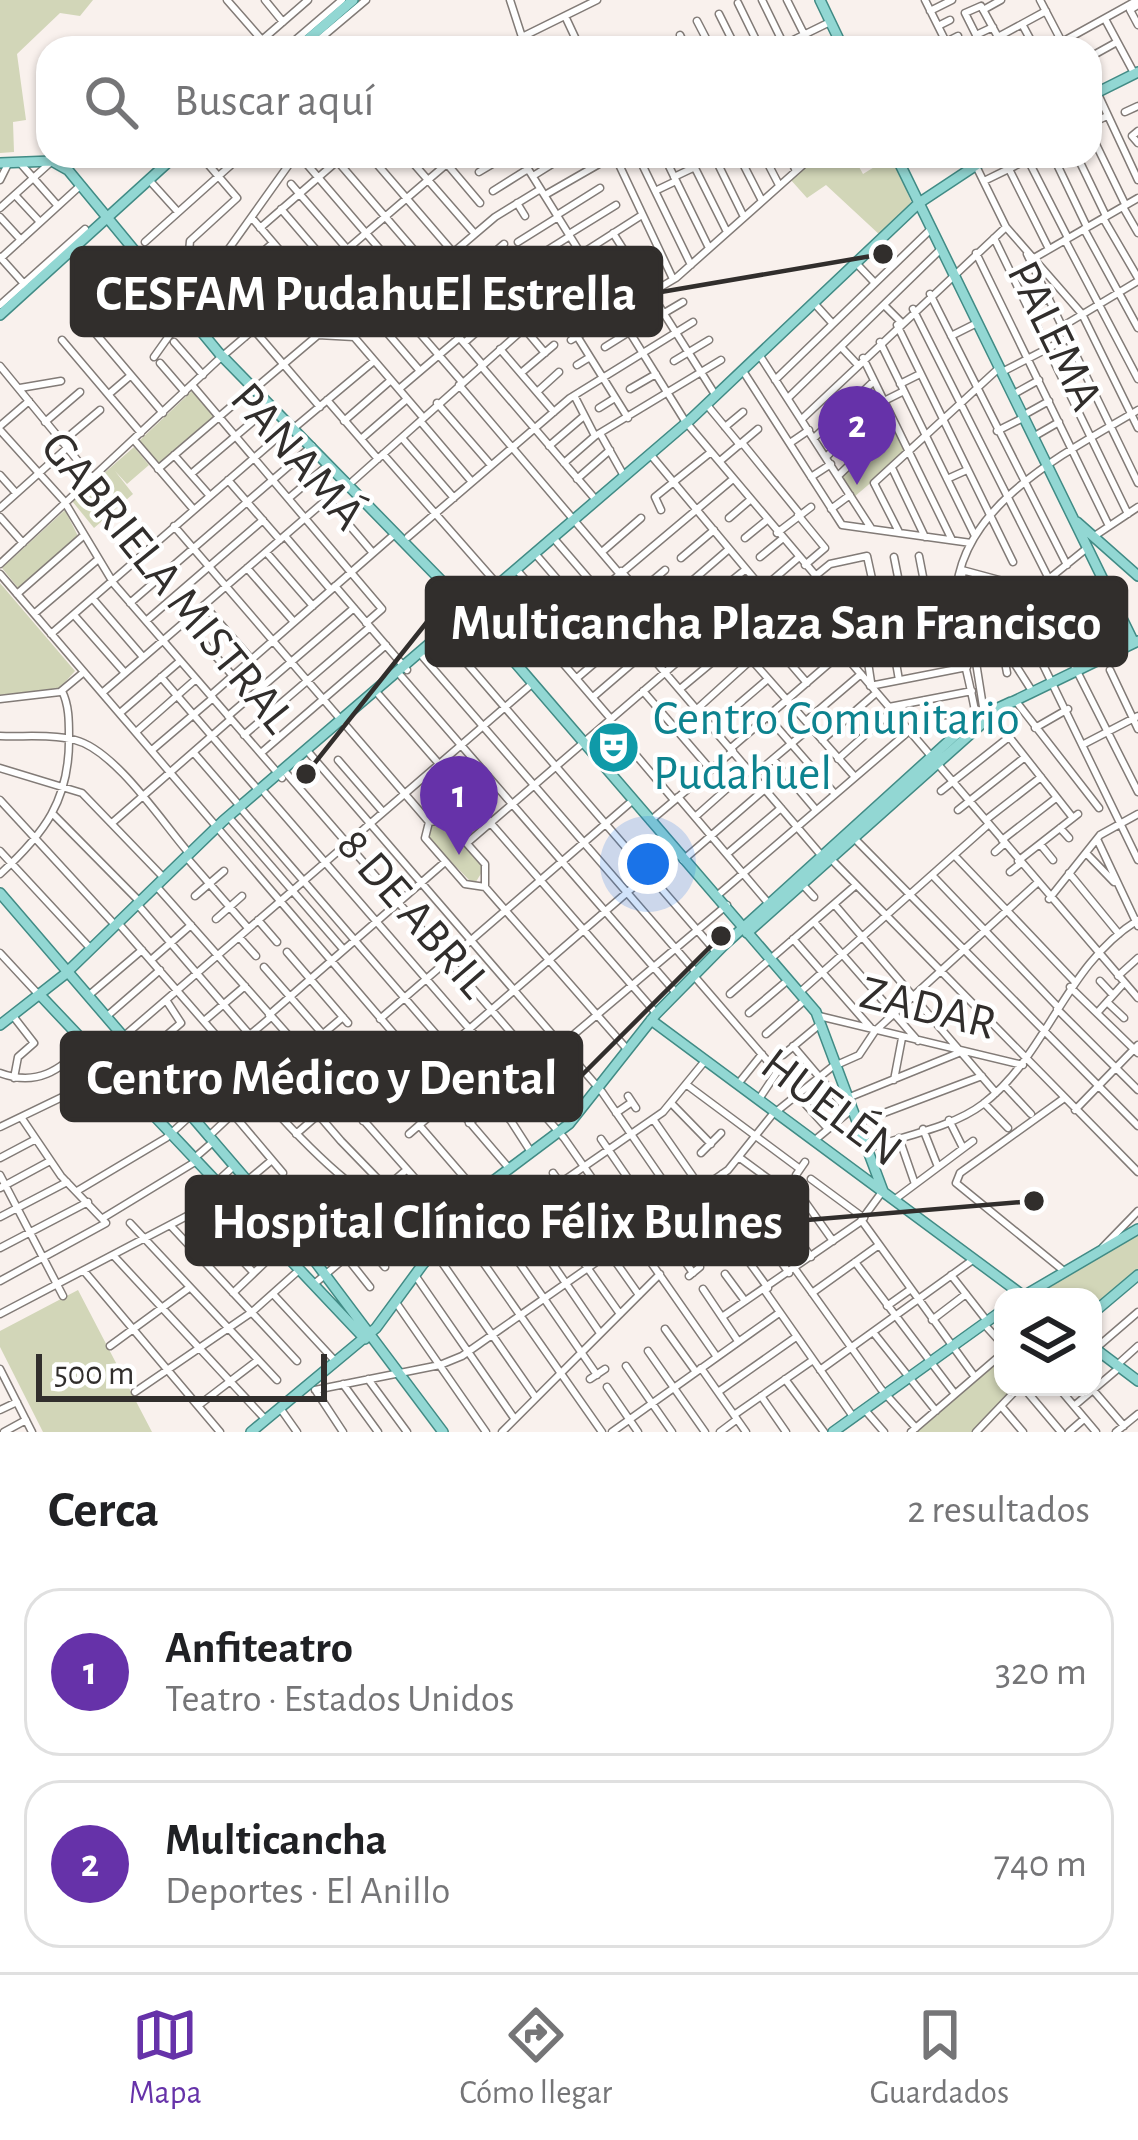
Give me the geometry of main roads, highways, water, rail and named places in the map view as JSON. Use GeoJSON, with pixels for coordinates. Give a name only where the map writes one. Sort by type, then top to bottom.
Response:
{"type":"FeatureCollection","features":[{"type":"Feature","properties":{"kind":"main road"},"geometry":{"type":"LineString","coordinates":[[307,36],[353,0]]}},
{"type":"Feature","properties":{"kind":"main road"},"geometry":{"type":"LineString","coordinates":[[820,0],[837,36]]}},
{"type":"Feature","properties":{"kind":"main road"},"geometry":{"type":"LineString","coordinates":[[1102,89],[1136,72]]}},
{"type":"Feature","properties":{"kind":"main road"},"geometry":{"type":"LineString","coordinates":[[58,168],[110,216],[225,355],[474,610],[802,996],[820,1019],[880,1186]]}},
{"type":"Feature","properties":{"kind":"main road"},"geometry":{"type":"LineString","coordinates":[[60,168],[110,216],[171,289]]}},
{"type":"Feature","properties":{"kind":"main road"},"geometry":{"type":"LineString","coordinates":[[0,315],[26,286],[162,168]]}},
{"type":"Feature","properties":{"kind":"main road"},"geometry":{"type":"LineString","coordinates":[[252,1432],[313,1386],[367,1336],[398,1304],[475,1194],[560,1133],[654,1017],[825,855],[984,715],[1136,642],[904,168]]}},
{"type":"Feature","properties":{"kind":"main road"},"geometry":{"type":"LineString","coordinates":[[7,1020],[68,972],[219,828],[652,456],[919,203],[973,168]]}},
{"type":"Feature","properties":{"kind":"main road"},"geometry":{"type":"LineString","coordinates":[[256,386],[350,481]]}},
{"type":"Feature","properties":{"kind":"main road"},"geometry":{"type":"LineString","coordinates":[[518,572],[652,456]]}},
{"type":"Feature","properties":{"kind":"main road"},"geometry":{"type":"LineString","coordinates":[[1073,519],[1138,576]]}},
{"type":"Feature","properties":{"kind":"main road"},"geometry":{"type":"LineString","coordinates":[[282,775],[474,610]]}},
{"type":"Feature","properties":{"kind":"main road"},"geometry":{"type":"LineString","coordinates":[[474,610],[652,819]]}},
{"type":"Feature","properties":{"kind":"main road"},"geometry":{"type":"LineString","coordinates":[[219,828],[242,809]]}},
{"type":"Feature","properties":{"kind":"main road"},"geometry":{"type":"LineString","coordinates":[[772,906],[802,884],[825,855]]}},
{"type":"Feature","properties":{"kind":"main road"},"geometry":{"type":"LineString","coordinates":[[0,893],[326,1274],[367,1336]]}},
{"type":"Feature","properties":{"kind":"main road"},"geometry":{"type":"LineString","coordinates":[[41,996],[312,1286],[384,1352],[443,1432]]}},
{"type":"Feature","properties":{"kind":"main road","name":"HUELÉN"},"geometry":{"type":"LineString","coordinates":[[654,1017],[1013,1288]]}},
{"type":"Feature","properties":{"kind":"main road"},"geometry":{"type":"LineString","coordinates":[[1037,1288],[1138,1229]]}},
{"type":"Feature","properties":{"kind":"main road"},"geometry":{"type":"LineString","coordinates":[[1102,1305],[1138,1275]]}},
{"type":"Feature","properties":{"kind":"main road"},"geometry":{"type":"LineString","coordinates":[[832,1432],[994,1317]]}},
{"type":"Feature","properties":{"kind":"main road"},"geometry":{"type":"LineString","coordinates":[[1102,1355],[1138,1381]]}},
{"type":"Feature","properties":{"kind":"place","name":"CESFAM PudahuEl Estrella"},"geometry":{"type":"Point","coordinates":[883,254]}},
{"type":"Feature","properties":{"kind":"place","name":"Multicancha"},"geometry":{"type":"Point","coordinates":[857,485]}},
{"type":"Feature","properties":{"kind":"place","name":"Centro Comunitario Pudahuel"},"geometry":{"type":"Point","coordinates":[614,748]}},
{"type":"Feature","properties":{"kind":"place","name":"Multicancha Plaza San Francisco"},"geometry":{"type":"Point","coordinates":[306,774]}},
{"type":"Feature","properties":{"kind":"place","name":"Anfiteatro"},"geometry":{"type":"Point","coordinates":[459,855]}},
{"type":"Feature","properties":{"kind":"place","name":"Centro Médico y Dental"},"geometry":{"type":"Point","coordinates":[721,936]}},
{"type":"Feature","properties":{"kind":"place","name":"Hospital Clínico Félix Bulnes"},"geometry":{"type":"Point","coordinates":[1034,1201]}}]}
